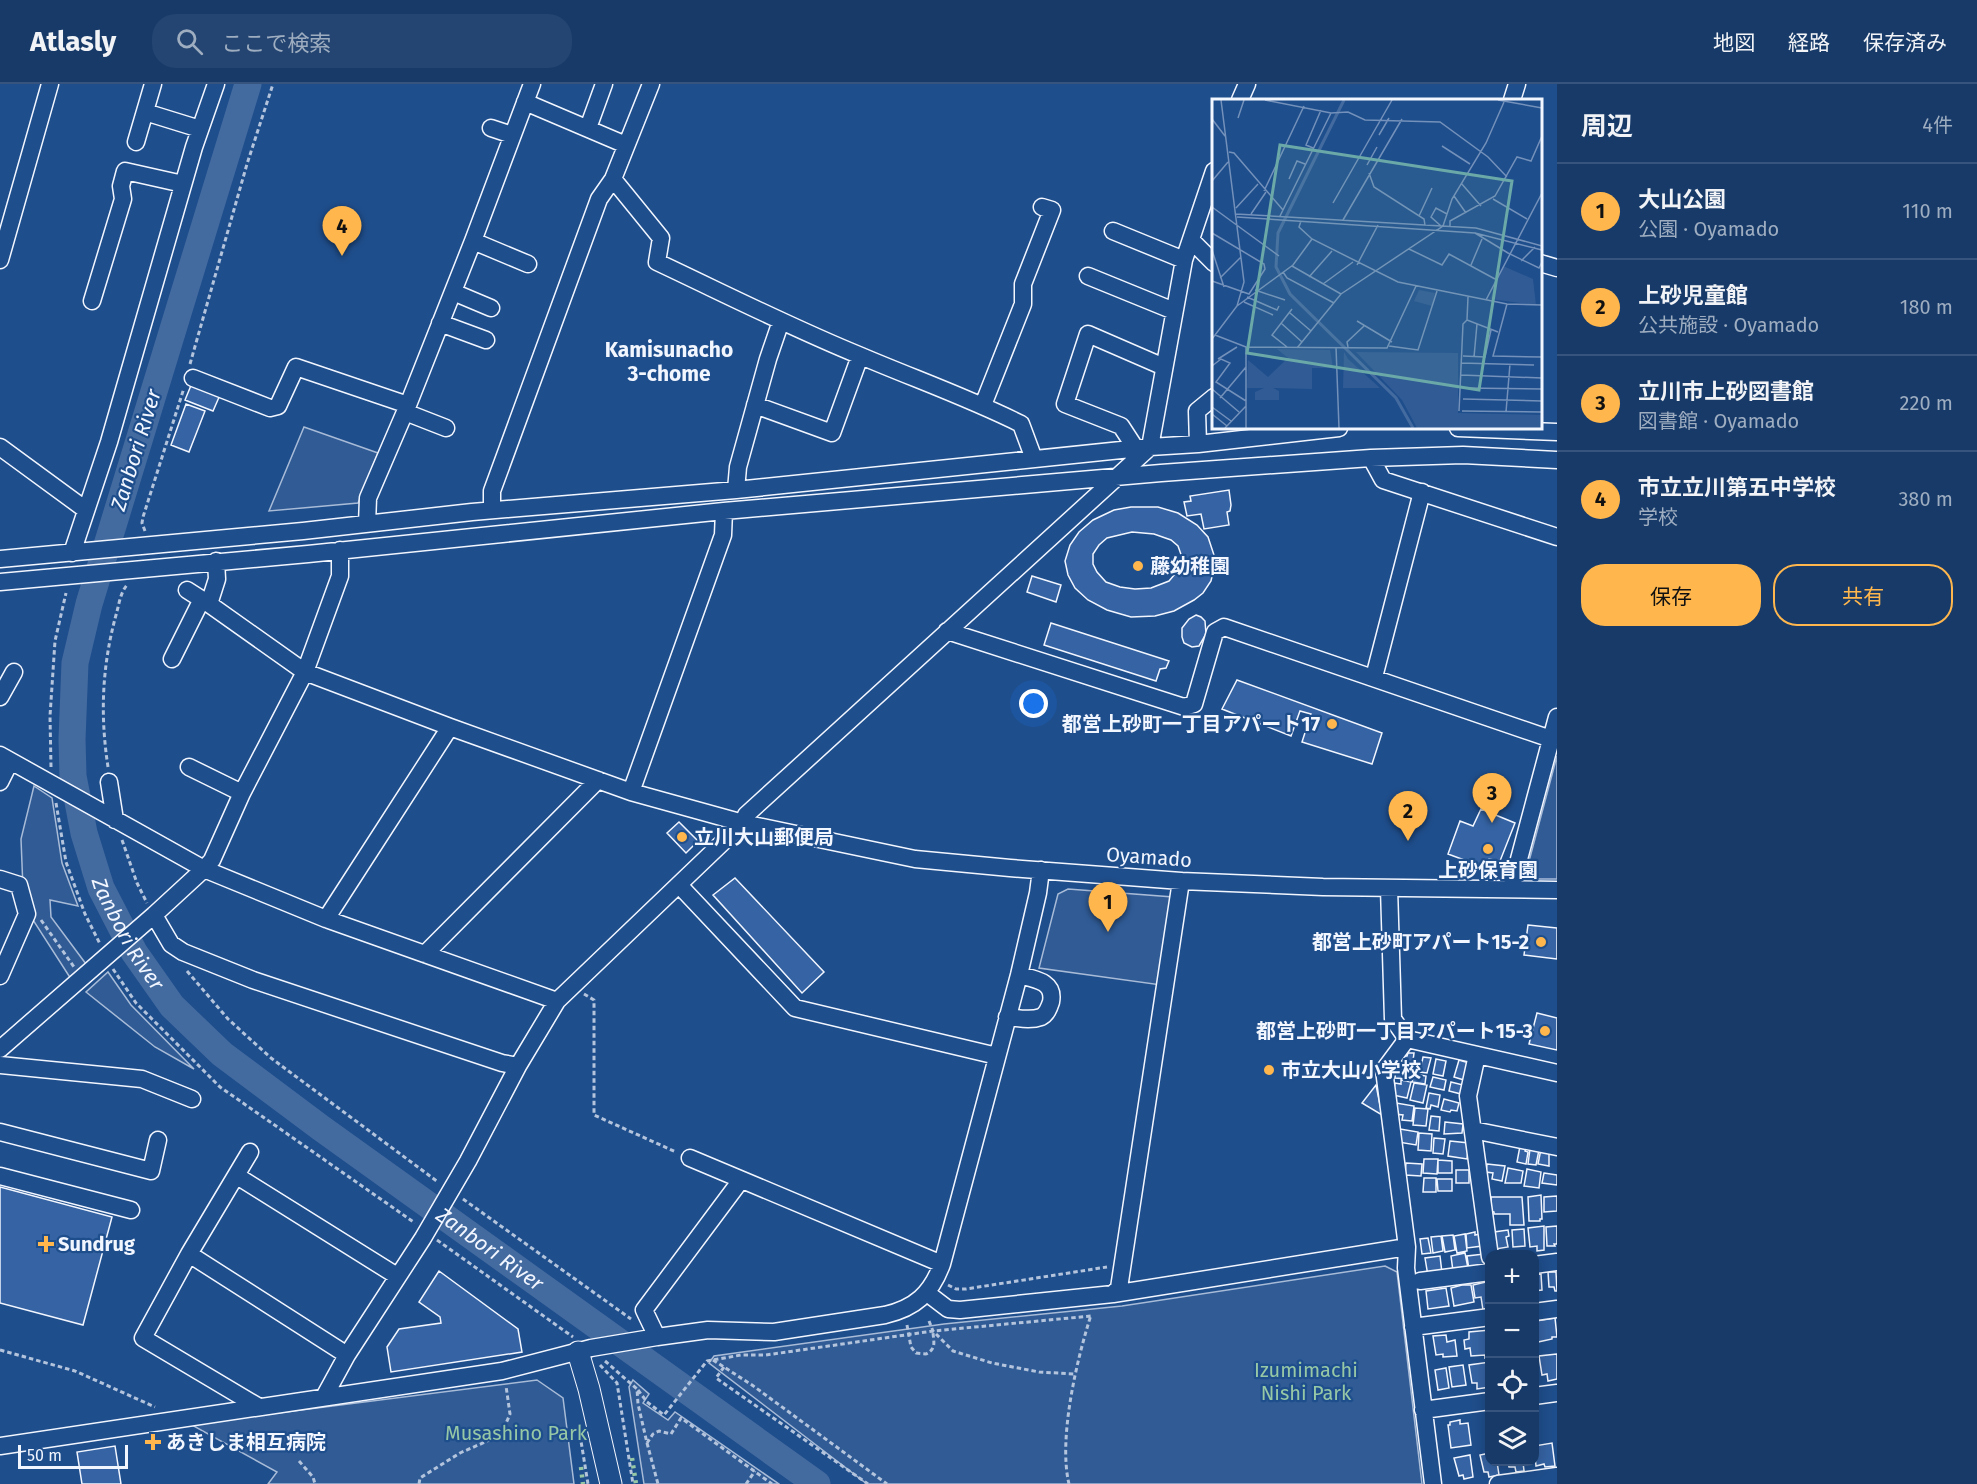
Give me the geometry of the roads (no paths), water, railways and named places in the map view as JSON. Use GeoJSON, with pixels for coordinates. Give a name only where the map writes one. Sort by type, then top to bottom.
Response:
{"type":"FeatureCollection","features":[{"type":"Feature","properties":{"kind":"main road"},"geometry":{"type":"LineString","coordinates":[[586,1349],[596,1484]]}},
{"type":"Feature","properties":{"kind":"main road"},"geometry":{"type":"LineString","coordinates":[[586,1349],[589,1389],[611,1484]]}},
{"type":"Feature","properties":{"kind":"street"},"geometry":{"type":"LineString","coordinates":[[0,260],[50,84]]}},
{"type":"Feature","properties":{"kind":"street"},"geometry":{"type":"LineString","coordinates":[[136,142],[153,84]]}},
{"type":"Feature","properties":{"kind":"street"},"geometry":{"type":"LineString","coordinates":[[78,553],[86,510],[109,442],[183,184],[216,84]]}},
{"type":"Feature","properties":{"kind":"street"},"geometry":{"type":"LineString","coordinates":[[367,524],[368,498],[453,292],[532,84]]}},
{"type":"Feature","properties":{"kind":"street"},"geometry":{"type":"LineString","coordinates":[[588,128],[604,84]]}},
{"type":"Feature","properties":{"kind":"street"},"geometry":{"type":"LineString","coordinates":[[492,510],[492,491],[599,199],[613,179],[651,84]]}},
{"type":"Feature","properties":{"kind":"street"},"geometry":{"type":"LineString","coordinates":[[1240,99],[1247,84]]}},
{"type":"Feature","properties":{"kind":"street"},"geometry":{"type":"LineString","coordinates":[[1512,99],[1516,84]]}},
{"type":"Feature","properties":{"kind":"street"},"geometry":{"type":"LineString","coordinates":[[525,102],[626,145]]}},
{"type":"Feature","properties":{"kind":"street"},"geometry":{"type":"LineString","coordinates":[[145,112],[200,129]]}},
{"type":"Feature","properties":{"kind":"street"},"geometry":{"type":"LineString","coordinates":[[491,128],[512,135]]}},
{"type":"Feature","properties":{"kind":"street"},"geometry":{"type":"LineString","coordinates":[[92,301],[123,199],[121,186],[125,171],[183,184]]}},
{"type":"Feature","properties":{"kind":"street"},"geometry":{"type":"LineString","coordinates":[[324,1397],[347,1355],[397,1276],[430,1231],[518,1066],[557,1001],[743,823],[746,815],[1115,478],[1143,448],[1164,367],[1184,260],[1212,177]]}},
{"type":"Feature","properties":{"kind":"street"},"geometry":{"type":"LineString","coordinates":[[613,179],[661,238],[657,261],[781,321],[860,356],[983,405],[1021,424],[1034,459]]}},
{"type":"Feature","properties":{"kind":"street"},"geometry":{"type":"LineString","coordinates":[[983,405],[1023,304],[1023,284],[1052,210],[1041,207]]}},
{"type":"Feature","properties":{"kind":"street"},"geometry":{"type":"LineString","coordinates":[[1113,231],[1184,260]]}},
{"type":"Feature","properties":{"kind":"street"},"geometry":{"type":"LineString","coordinates":[[1191,240],[1212,261]]}},
{"type":"Feature","properties":{"kind":"street"},"geometry":{"type":"LineString","coordinates":[[473,241],[528,264]]}},
{"type":"Feature","properties":{"kind":"street"},"geometry":{"type":"LineString","coordinates":[[1542,263],[1557,268]]}},
{"type":"Feature","properties":{"kind":"street"},"geometry":{"type":"LineString","coordinates":[[1088,276],[1174,311]]}},
{"type":"Feature","properties":{"kind":"street"},"geometry":{"type":"LineString","coordinates":[[453,292],[491,308]]}},
{"type":"Feature","properties":{"kind":"street"},"geometry":{"type":"LineString","coordinates":[[736,490],[738,467],[781,321]]}},
{"type":"Feature","properties":{"kind":"street"},"geometry":{"type":"LineString","coordinates":[[440,324],[486,340]]}},
{"type":"Feature","properties":{"kind":"street"},"geometry":{"type":"LineString","coordinates":[[1143,448],[1121,426],[1065,404],[1088,334],[1164,367]]}},
{"type":"Feature","properties":{"kind":"street"},"geometry":{"type":"LineString","coordinates":[[755,405],[832,433],[860,356]]}},
{"type":"Feature","properties":{"kind":"street"},"geometry":{"type":"LineString","coordinates":[[189,377],[270,408],[278,406],[296,367],[406,408],[446,428]]}},
{"type":"Feature","properties":{"kind":"street"},"geometry":{"type":"LineString","coordinates":[[1198,444],[1197,411],[1212,399]]}},
{"type":"Feature","properties":{"kind":"street"},"geometry":{"type":"LineString","coordinates":[[0,559],[303,531],[492,510],[736,490],[1330,429]]}},
{"type":"Feature","properties":{"kind":"street"},"geometry":{"type":"LineString","coordinates":[[1483,429],[1557,432]]}},
{"type":"Feature","properties":{"kind":"street"},"geometry":{"type":"LineString","coordinates":[[0,447],[86,510]]}},
{"type":"Feature","properties":{"kind":"street"},"geometry":{"type":"LineString","coordinates":[[0,582],[77,575],[126,577],[216,561],[308,554],[724,511],[1115,478],[1371,458],[1464,454],[1557,460]]}},
{"type":"Feature","properties":{"kind":"street"},"geometry":{"type":"LineString","coordinates":[[1371,458],[1383,480],[1557,537]]}},
{"type":"Feature","properties":{"kind":"street"},"geometry":{"type":"LineString","coordinates":[[1374,677],[1422,492]]}},
{"type":"Feature","properties":{"kind":"street"},"geometry":{"type":"LineString","coordinates":[[631,792],[723,535],[724,511]]}},
{"type":"Feature","properties":{"kind":"street"},"geometry":{"type":"LineString","coordinates":[[461,538],[474,530],[476,520],[472,512]]}},
{"type":"Feature","properties":{"kind":"street"},"geometry":{"type":"LineString","coordinates":[[303,531],[296,539],[300,548],[308,554]]}},
{"type":"Feature","properties":{"kind":"street"},"geometry":{"type":"LineString","coordinates":[[0,1049],[151,917],[212,860],[242,793],[305,672],[340,576],[340,550]]}},
{"type":"Feature","properties":{"kind":"street"},"geometry":{"type":"LineString","coordinates":[[172,659],[217,579],[216,561]]}},
{"type":"Feature","properties":{"kind":"street","name":"Oyamado"},"geometry":{"type":"LineString","coordinates":[[187,590],[206,601],[305,672],[631,792],[743,823],[915,859],[1041,870],[1181,881],[1323,887],[1557,890]]}},
{"type":"Feature","properties":{"kind":"street"},"geometry":{"type":"LineString","coordinates":[[947,631],[1184,707],[1194,704],[1215,632],[1224,627],[1551,739]]}},
{"type":"Feature","properties":{"kind":"street"},"geometry":{"type":"LineString","coordinates":[[0,697],[14,672]]}},
{"type":"Feature","properties":{"kind":"street"},"geometry":{"type":"LineString","coordinates":[[1511,889],[1557,717]]}},
{"type":"Feature","properties":{"kind":"street"},"geometry":{"type":"LineString","coordinates":[[326,919],[450,727]]}},
{"type":"Feature","properties":{"kind":"street"},"geometry":{"type":"LineString","coordinates":[[0,782],[5,759],[204,869],[326,919],[557,1001]]}},
{"type":"Feature","properties":{"kind":"street"},"geometry":{"type":"LineString","coordinates":[[189,767],[242,793]]}},
{"type":"Feature","properties":{"kind":"street"},"geometry":{"type":"LineString","coordinates":[[425,954],[598,780]]}},
{"type":"Feature","properties":{"kind":"street"},"geometry":{"type":"LineString","coordinates":[[110,782],[112,818]]}},
{"type":"Feature","properties":{"kind":"street"},"geometry":{"type":"LineString","coordinates":[[0,1446],[502,1371],[586,1349],[653,1338],[708,1330],[774,1332],[885,1315],[912,1305],[927,1293],[936,1280],[942,1264],[1019,975],[1041,870]]}},
{"type":"Feature","properties":{"kind":"street"},"geometry":{"type":"LineString","coordinates":[[0,879],[19,885],[27,914],[0,976]]}},
{"type":"Feature","properties":{"kind":"street"},"geometry":{"type":"LineString","coordinates":[[1113,1294],[1119,1288],[1123,1265],[1181,881]]}},
{"type":"Feature","properties":{"kind":"street"},"geometry":{"type":"LineString","coordinates":[[679,885],[795,1008],[997,1056]]}},
{"type":"Feature","properties":{"kind":"street"},"geometry":{"type":"LineString","coordinates":[[1389,888],[1393,1019],[1407,1039],[1557,1073]]}},
{"type":"Feature","properties":{"kind":"street"},"geometry":{"type":"LineString","coordinates":[[151,917],[171,944],[183,952],[253,980],[502,1063],[518,1066]]}},
{"type":"Feature","properties":{"kind":"street"},"geometry":{"type":"LineString","coordinates":[[1007,1017],[1033,1019],[1043,1016],[1049,1009],[1052,996],[1049,986],[1041,980],[1019,975]]}},
{"type":"Feature","properties":{"kind":"street"},"geometry":{"type":"LineString","coordinates":[[1407,1039],[1384,1070],[1407,1247],[1406,1268],[1433,1484]]}},
{"type":"Feature","properties":{"kind":"street"},"geometry":{"type":"LineString","coordinates":[[1476,1055],[1468,1096],[1489,1250]]}},
{"type":"Feature","properties":{"kind":"street"},"geometry":{"type":"LineString","coordinates":[[0,1065],[142,1079],[192,1099]]}},
{"type":"Feature","properties":{"kind":"street"},"geometry":{"type":"LineString","coordinates":[[1473,1130],[1557,1147]]}},
{"type":"Feature","properties":{"kind":"street"},"geometry":{"type":"LineString","coordinates":[[0,1132],[151,1171],[158,1140]]}},
{"type":"Feature","properties":{"kind":"street"},"geometry":{"type":"LineString","coordinates":[[250,1152],[189,1254],[143,1338],[259,1407]]}},
{"type":"Feature","properties":{"kind":"street"},"geometry":{"type":"LineString","coordinates":[[690,1158],[942,1264]]}},
{"type":"Feature","properties":{"kind":"street"},"geometry":{"type":"LineString","coordinates":[[0,1176],[131,1210]]}},
{"type":"Feature","properties":{"kind":"street"},"geometry":{"type":"LineString","coordinates":[[237,1176],[397,1276]]}},
{"type":"Feature","properties":{"kind":"street"},"geometry":{"type":"LineString","coordinates":[[653,1338],[644,1310],[741,1180]]}},
{"type":"Feature","properties":{"kind":"street"},"geometry":{"type":"LineString","coordinates":[[927,1293],[948,1309],[960,1310],[1113,1294],[1407,1247]]}},
{"type":"Feature","properties":{"kind":"street"},"geometry":{"type":"LineString","coordinates":[[189,1254],[347,1355]]}},
{"type":"Feature","properties":{"kind":"street"},"geometry":{"type":"LineString","coordinates":[[1539,1264],[1557,1262]]}},
{"type":"Feature","properties":{"kind":"street"},"geometry":{"type":"LineString","coordinates":[[1420,1281],[1485,1273]]}},
{"type":"Feature","properties":{"kind":"street"},"geometry":{"type":"LineString","coordinates":[[1539,1311],[1557,1309]]}},
{"type":"Feature","properties":{"kind":"street"},"geometry":{"type":"LineString","coordinates":[[1413,1327],[1485,1318]]}},
{"type":"Feature","properties":{"kind":"street"},"geometry":{"type":"LineString","coordinates":[[1539,1395],[1557,1393]]}},
{"type":"Feature","properties":{"kind":"street"},"geometry":{"type":"LineString","coordinates":[[1423,1410],[1485,1402]]}},
{"type":"Feature","properties":{"kind":"street"},"geometry":{"type":"LineString","coordinates":[[1498,1484],[1557,1476]]}},
{"type":"Feature","properties":{"kind":"waterway","name":"Zanbori River"},"geometry":{"type":"LineString","coordinates":[[248,84],[89,604],[75,663],[73,776],[84,833],[101,888],[134,952],[172,1006],[222,1054],[321,1128],[817,1484]]}},
{"type":"Feature","properties":{"kind":"place","name":"市立立川第五中学校"},"geometry":{"type":"Point","coordinates":[342,256]}},
{"type":"Feature","properties":{"kind":"place","name":"藤幼稚園"},"geometry":{"type":"Point","coordinates":[1138,566]}},
{"type":"Feature","properties":{"kind":"place","name":"都営上砂町一丁目アパート17"},"geometry":{"type":"Point","coordinates":[1332,724]}},
{"type":"Feature","properties":{"kind":"place","name":"立川市上砂図書館"},"geometry":{"type":"Point","coordinates":[1492,823]}},
{"type":"Feature","properties":{"kind":"place","name":"立川大山郵便局"},"geometry":{"type":"Point","coordinates":[682,837]}},
{"type":"Feature","properties":{"kind":"place","name":"上砂児童館"},"geometry":{"type":"Point","coordinates":[1408,841]}},
{"type":"Feature","properties":{"kind":"place","name":"上砂保育園"},"geometry":{"type":"Point","coordinates":[1488,849]}},
{"type":"Feature","properties":{"kind":"place","name":"大山公園"},"geometry":{"type":"Point","coordinates":[1108,932]}},
{"type":"Feature","properties":{"kind":"place","name":"都営上砂町アパート15-2"},"geometry":{"type":"Point","coordinates":[1541,942]}},
{"type":"Feature","properties":{"kind":"place","name":"都営上砂町一丁目アパート15-3"},"geometry":{"type":"Point","coordinates":[1545,1031]}},
{"type":"Feature","properties":{"kind":"place","name":"市立大山小学校"},"geometry":{"type":"Point","coordinates":[1269,1070]}},
{"type":"Feature","properties":{"kind":"place","name":"Sundrug"},"geometry":{"type":"Point","coordinates":[46,1244]}},
{"type":"Feature","properties":{"kind":"place","name":"あきしま相互病院"},"geometry":{"type":"Point","coordinates":[153,1442]}},
{"type":"Feature","properties":{"kind":"district","name":"Kamisunacho 3-chome"},"geometry":{"type":"Point","coordinates":[669,362]}},
{"type":"Feature","properties":{"kind":"park label","name":"Izumimachi Nishi Park"},"geometry":{"type":"Point","coordinates":[1306,1382]}},
{"type":"Feature","properties":{"kind":"park label","name":"Musashino Park"},"geometry":{"type":"Point","coordinates":[516,1433]}}]}
